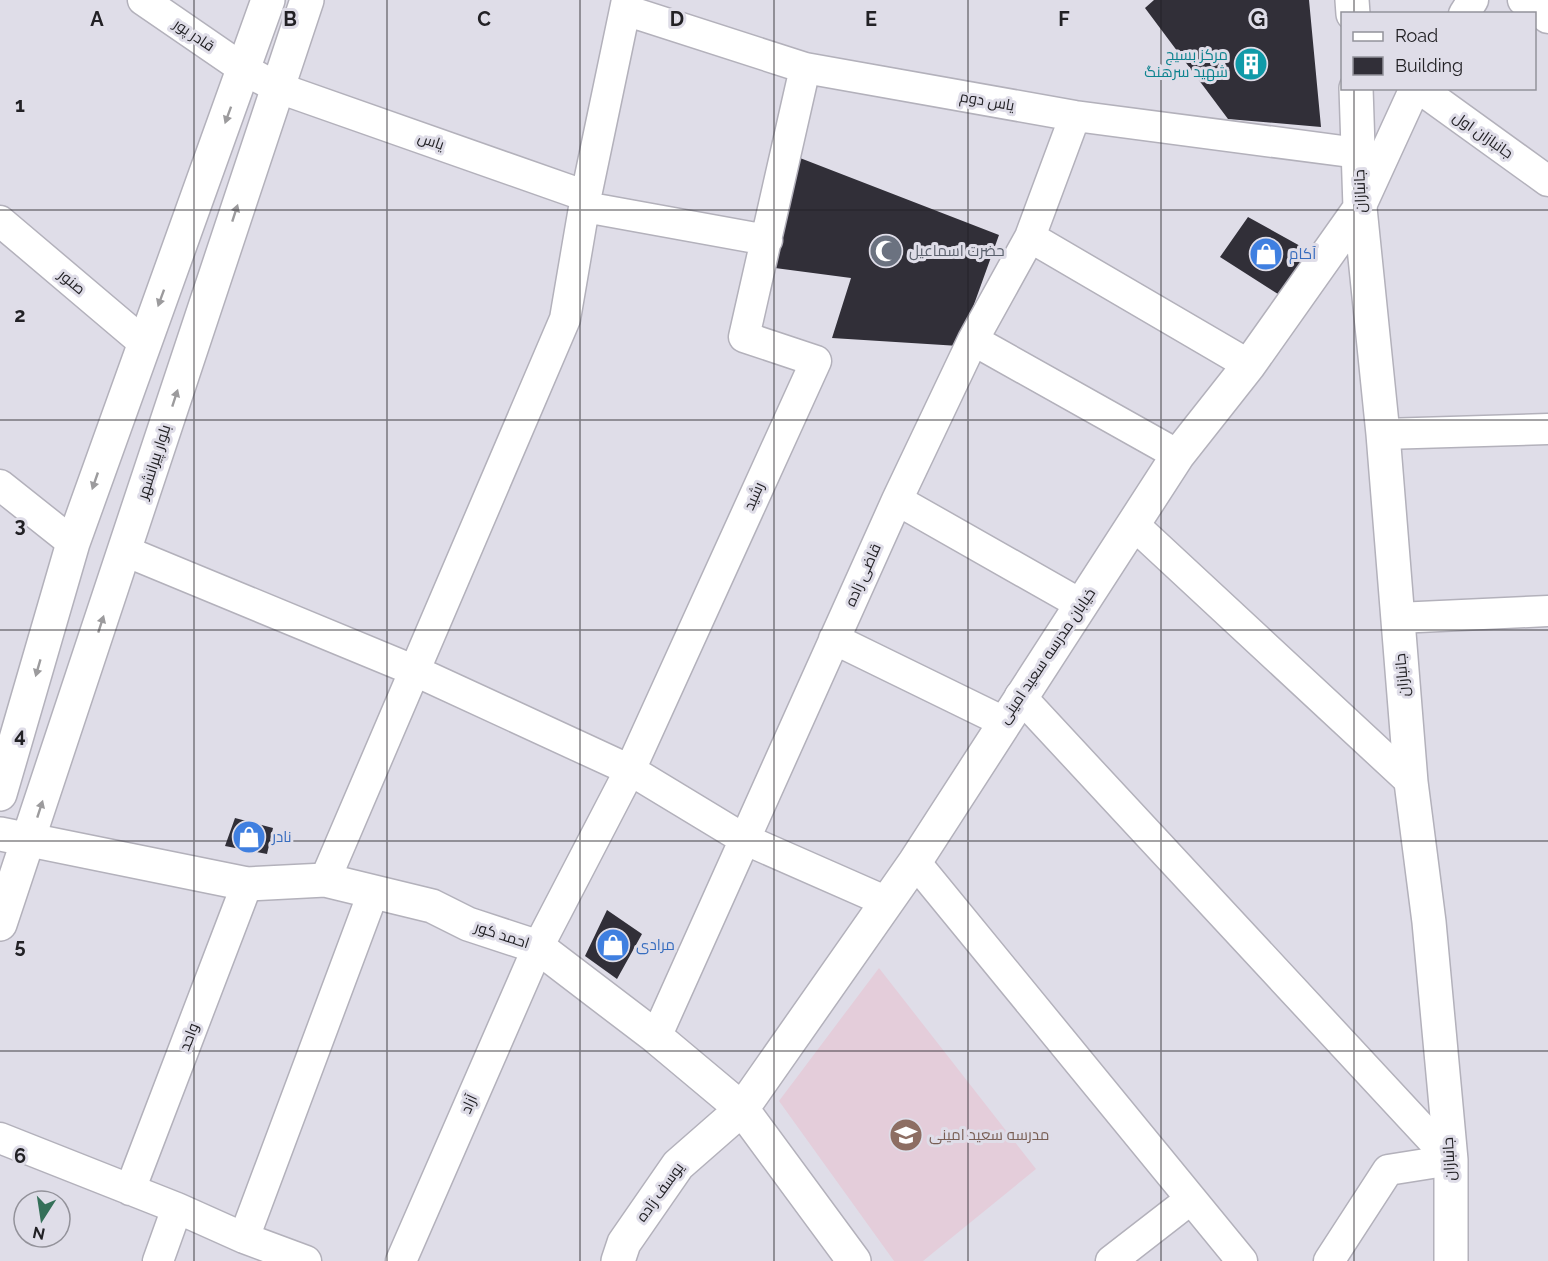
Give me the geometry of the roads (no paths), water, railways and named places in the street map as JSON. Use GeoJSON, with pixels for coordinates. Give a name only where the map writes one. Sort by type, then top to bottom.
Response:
{"type":"FeatureCollection","features":[{"type":"Feature","properties":{"kind":"street","name":"قادر پور"},"geometry":{"type":"LineString","coordinates":[[143,0],[245,70],[276,87]]}},
{"type":"Feature","properties":{"kind":"street"},"geometry":{"type":"LineString","coordinates":[[3,774],[73,543],[245,70],[268,0]]}},
{"type":"Feature","properties":{"kind":"street","name":"بلوار پیرانشهر"},"geometry":{"type":"LineString","coordinates":[[0,924],[15,837],[125,551],[276,87],[307,0]]}},
{"type":"Feature","properties":{"kind":"street"},"geometry":{"type":"LineString","coordinates":[[1523,0],[1548,18]]}},
{"type":"Feature","properties":{"kind":"street"},"geometry":{"type":"LineString","coordinates":[[325,880],[565,319],[586,201],[626,5]]}},
{"type":"Feature","properties":{"kind":"street","name":"یاس دوم"},"geometry":{"type":"LineString","coordinates":[[626,5],[805,68],[1075,116],[1358,153]]}},
{"type":"Feature","properties":{"kind":"street","name":"رشید"},"geometry":{"type":"LineString","coordinates":[[538,947],[630,770],[816,361],[744,337],[805,68]]}},
{"type":"Feature","properties":{"kind":"street","name":"یاس"},"geometry":{"type":"LineString","coordinates":[[276,87],[586,201],[767,240]]}},
{"type":"Feature","properties":{"kind":"street","name":"جانبازان"},"geometry":{"type":"LineString","coordinates":[[1356,90],[1360,208],[1383,434],[1411,782],[1429,922],[1451,1160],[1451,1261]]}},
{"type":"Feature","properties":{"kind":"street"},"geometry":{"type":"LineString","coordinates":[[1360,208],[1416,90]]}},
{"type":"Feature","properties":{"kind":"street","name":"جانبازان اول"},"geometry":{"type":"LineString","coordinates":[[1420,90],[1548,181]]}},
{"type":"Feature","properties":{"kind":"street","name":"قاضی زاده"},"geometry":{"type":"LineString","coordinates":[[656,1036],[897,500],[973,340],[1030,237],[1075,116]]}},
{"type":"Feature","properties":{"kind":"street","name":"خیابان مدرسه سعید امینی"},"geometry":{"type":"LineString","coordinates":[[742,1109],[915,862],[1178,455],[1249,365],[1360,208]]}},
{"type":"Feature","properties":{"kind":"street","name":"صنور"},"geometry":{"type":"LineString","coordinates":[[0,221],[144,343]]}},
{"type":"Feature","properties":{"kind":"street"},"geometry":{"type":"LineString","coordinates":[[1030,237],[1249,365]]}},
{"type":"Feature","properties":{"kind":"street"},"geometry":{"type":"LineString","coordinates":[[973,340],[1178,455]]}},
{"type":"Feature","properties":{"kind":"street"},"geometry":{"type":"LineString","coordinates":[[1383,434],[1548,429]]}},
{"type":"Feature","properties":{"kind":"street"},"geometry":{"type":"LineString","coordinates":[[0,485],[73,543]]}},
{"type":"Feature","properties":{"kind":"street"},"geometry":{"type":"LineString","coordinates":[[897,500],[1082,605]]}},
{"type":"Feature","properties":{"kind":"street"},"geometry":{"type":"LineString","coordinates":[[1133,524],[1411,782]]}},
{"type":"Feature","properties":{"kind":"street"},"geometry":{"type":"LineString","coordinates":[[125,551],[413,670],[630,770],[744,839],[885,902]]}},
{"type":"Feature","properties":{"kind":"street"},"geometry":{"type":"LineString","coordinates":[[1397,618],[1548,611]]}},
{"type":"Feature","properties":{"kind":"street"},"geometry":{"type":"LineString","coordinates":[[834,639],[1012,709],[1451,1160]]}},
{"type":"Feature","properties":{"kind":"street","name":"احمد کور"},"geometry":{"type":"LineString","coordinates":[[15,837],[247,884],[325,880],[432,906],[468,924],[538,947],[656,1036],[742,1109],[854,1261]]}},
{"type":"Feature","properties":{"kind":"street"},"geometry":{"type":"LineString","coordinates":[[915,862],[1242,1261]]}},
{"type":"Feature","properties":{"kind":"street","name":"واحد"},"geometry":{"type":"LineString","coordinates":[[130,1190],[247,884]]}},
{"type":"Feature","properties":{"kind":"street"},"geometry":{"type":"LineString","coordinates":[[244,1238],[374,893]]}},
{"type":"Feature","properties":{"kind":"street","name":"آزاد"},"geometry":{"type":"LineString","coordinates":[[400,1261],[538,947]]}},
{"type":"Feature","properties":{"kind":"street","name":"یوسف زاده"},"geometry":{"type":"LineString","coordinates":[[618,1261],[624,1243],[678,1165],[742,1109]]}},
{"type":"Feature","properties":{"kind":"street"},"geometry":{"type":"LineString","coordinates":[[0,1138],[306,1261]]}},
{"type":"Feature","properties":{"kind":"street"},"geometry":{"type":"LineString","coordinates":[[1329,1261],[1388,1170],[1451,1160]]}},
{"type":"Feature","properties":{"kind":"street"},"geometry":{"type":"LineString","coordinates":[[1111,1261],[1191,1198]]}},
{"type":"Feature","properties":{"kind":"street"},"geometry":{"type":"LineString","coordinates":[[158,1261],[177,1208]]}},
{"type":"Feature","properties":{"kind":"place","name":"مرکز بسیج شهید سرهنگ"},"geometry":{"type":"Point","coordinates":[1251,64]}},
{"type":"Feature","properties":{"kind":"place","name":"حضرت اسماعیل"},"geometry":{"type":"Point","coordinates":[886,251]}},
{"type":"Feature","properties":{"kind":"place","name":"آکام"},"geometry":{"type":"Point","coordinates":[1266,254]}},
{"type":"Feature","properties":{"kind":"place","name":"نادر"},"geometry":{"type":"Point","coordinates":[249,837]}},
{"type":"Feature","properties":{"kind":"place","name":"مرادی"},"geometry":{"type":"Point","coordinates":[613,945]}},
{"type":"Feature","properties":{"kind":"place","name":"مدرسه سعید امینی"},"geometry":{"type":"Point","coordinates":[906,1135]}}]}
